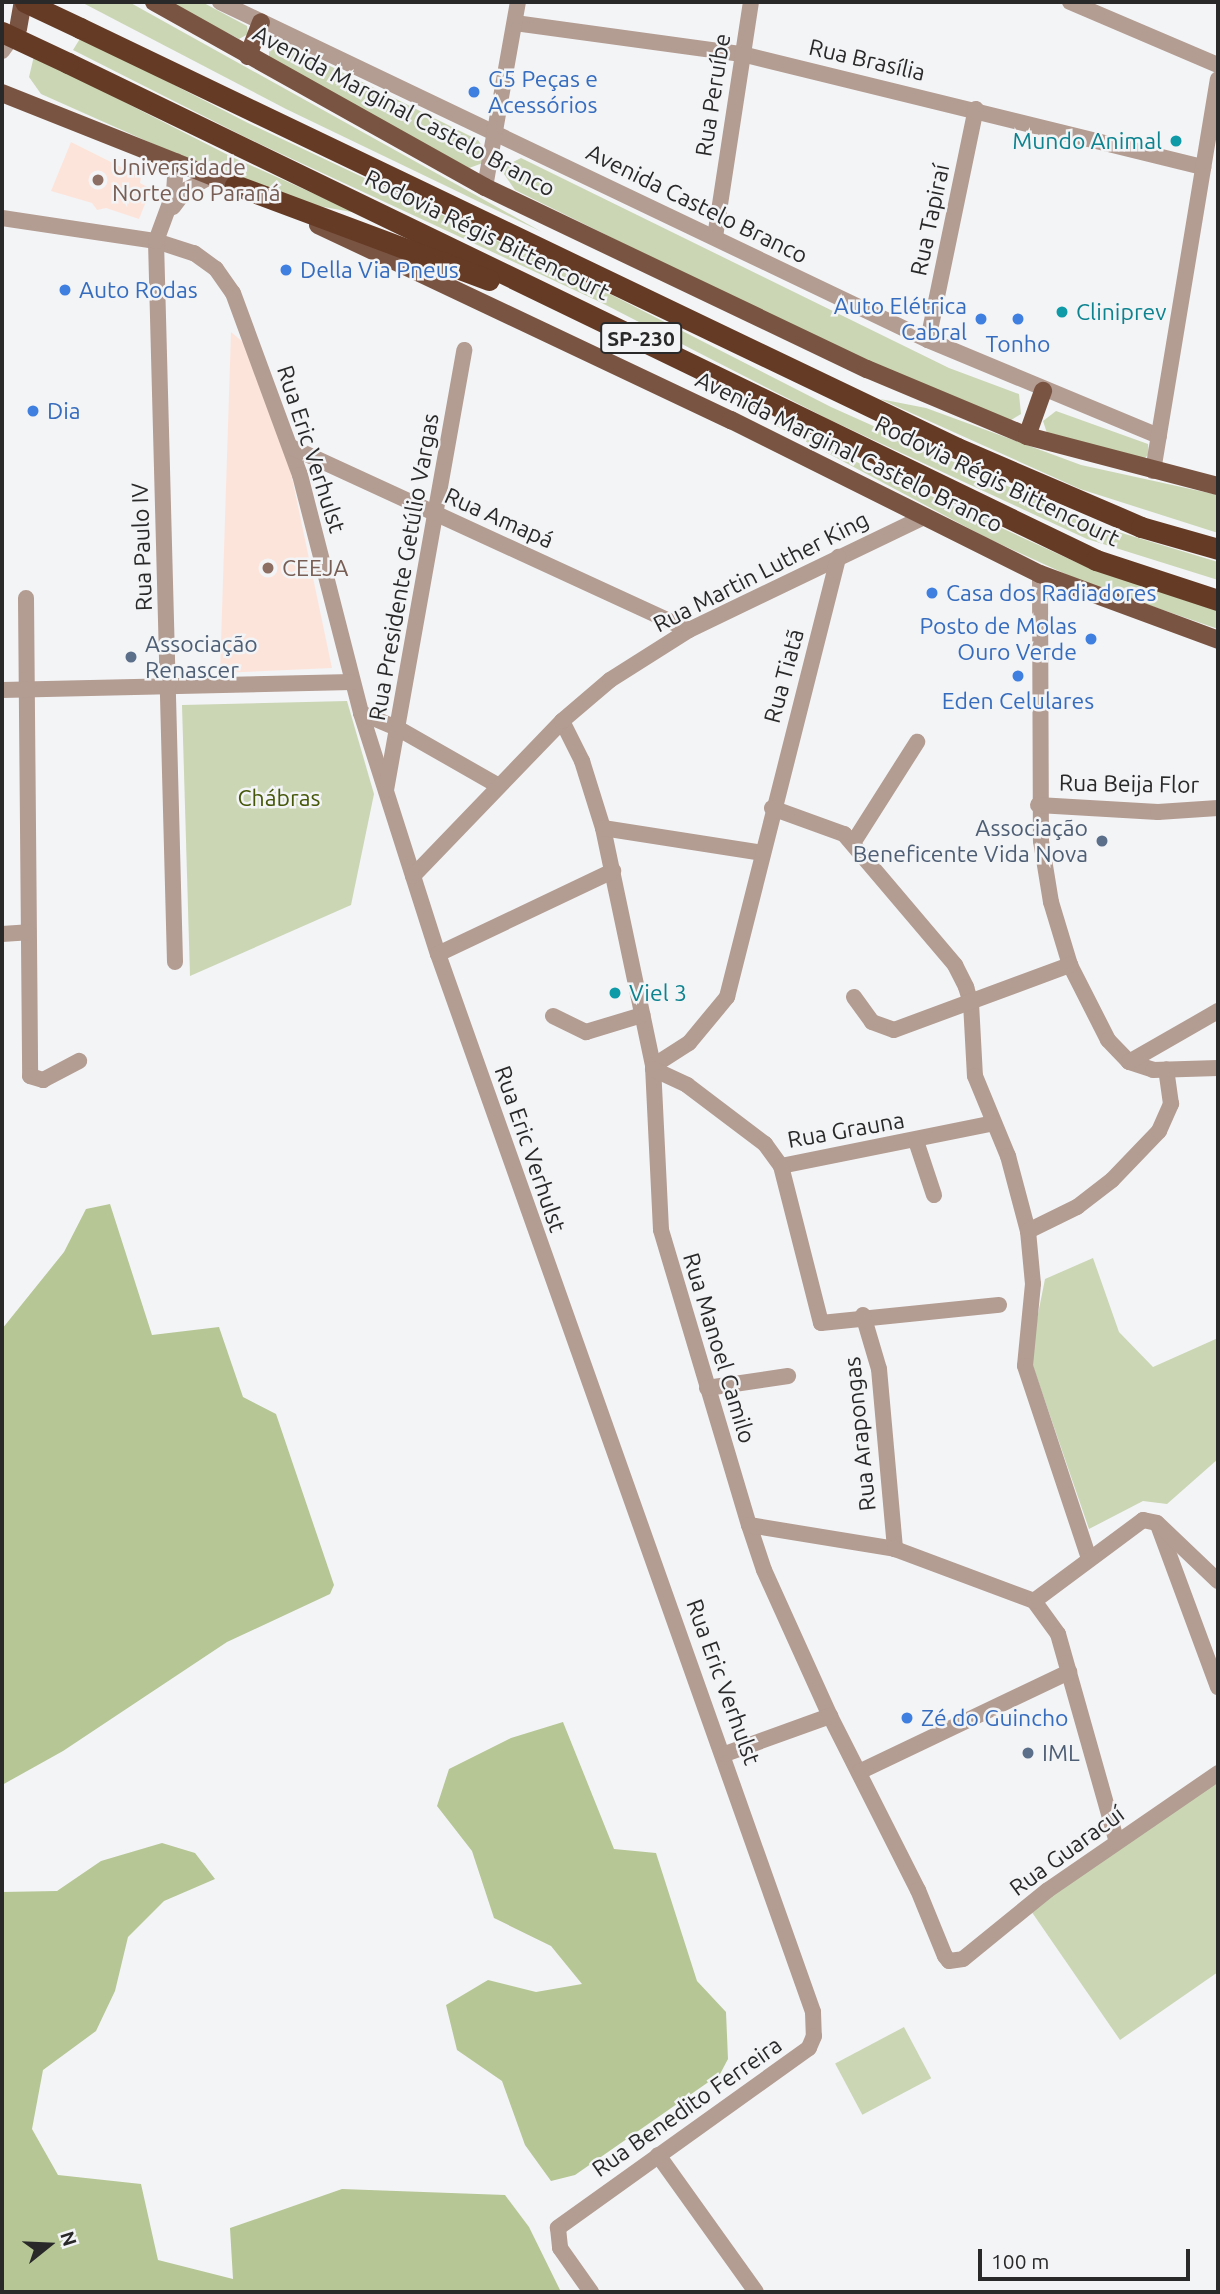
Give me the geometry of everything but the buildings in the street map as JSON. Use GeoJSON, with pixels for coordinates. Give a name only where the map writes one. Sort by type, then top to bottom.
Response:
{"type":"FeatureCollection","features":[{"type":"Feature","properties":{"kind":"highway","name":"Rodovia Régis Bittencourt"},"geometry":{"type":"LineString","coordinates":[[24,2],[957,449],[1141,527],[1218,549]]}},
{"type":"Feature","properties":{"kind":"highway","name":"Rodovia Régis Bittencourt"},"geometry":{"type":"LineString","coordinates":[[10,31],[68,63],[725,378],[1096,560],[1218,600]]}},
{"type":"Feature","properties":{"kind":"highway"},"geometry":{"type":"LineString","coordinates":[[235,186],[466,270],[681,369],[725,378]]}},
{"type":"Feature","properties":{"kind":"main road"},"geometry":{"type":"LineString","coordinates":[[10,31],[24,2]]}},
{"type":"Feature","properties":{"kind":"main road","name":"Avenida Marginal Castelo Branco"},"geometry":{"type":"LineString","coordinates":[[154,2],[485,187],[867,369],[1027,436],[1218,486]]}},
{"type":"Feature","properties":{"kind":"main road"},"geometry":{"type":"LineString","coordinates":[[248,56],[261,22]]}},
{"type":"Feature","properties":{"kind":"main road","name":"Avenida Marginal Castelo Branco"},"geometry":{"type":"LineString","coordinates":[[2,93],[235,186],[731,419],[922,518],[1040,574],[1218,640]]}},
{"type":"Feature","properties":{"kind":"main road"},"geometry":{"type":"LineString","coordinates":[[1027,436],[1043,391]]}},
{"type":"Feature","properties":{"kind":"street"},"geometry":{"type":"LineString","coordinates":[[2,51],[10,31],[33,2]]}},
{"type":"Feature","properties":{"kind":"street","name":"Avenida Castelo Branco"},"geometry":{"type":"LineString","coordinates":[[220,2],[928,340],[1043,391],[1159,436]]}},
{"type":"Feature","properties":{"kind":"street"},"geometry":{"type":"LineString","coordinates":[[485,187],[518,2]]}},
{"type":"Feature","properties":{"kind":"street","name":"Rua Peruíbe"},"geometry":{"type":"LineString","coordinates":[[715,237],[751,2]]}},
{"type":"Feature","properties":{"kind":"street"},"geometry":{"type":"LineString","coordinates":[[1070,2],[1218,65]]}},
{"type":"Feature","properties":{"kind":"street","name":"Rua Brasília"},"geometry":{"type":"LineString","coordinates":[[515,23],[742,54],[1203,166]]}},
{"type":"Feature","properties":{"kind":"street"},"geometry":{"type":"LineString","coordinates":[[1153,471],[1218,79]]}},
{"type":"Feature","properties":{"kind":"street","name":"Rua Tapiraí"},"geometry":{"type":"LineString","coordinates":[[928,340],[976,109]]}},
{"type":"Feature","properties":{"kind":"street","name":"Rua Paulo IV"},"geometry":{"type":"LineString","coordinates":[[175,962],[156,242],[176,183],[176,162]]}},
{"type":"Feature","properties":{"kind":"street","name":"Rua Paulo IV"},"geometry":{"type":"LineString","coordinates":[[164,217],[187,190],[211,176]]}},
{"type":"Feature","properties":{"kind":"street","name":"Rua Eric Verhulst"},"geometry":{"type":"LineString","coordinates":[[2,218],[156,242],[200,256],[216,268],[233,293],[291,447],[352,682],[438,954],[725,1754],[813,2012]]}},
{"type":"Feature","properties":{"kind":"street","name":"Rua Presidente Getúlio Vargas"},"geometry":{"type":"LineString","coordinates":[[386,792],[464,350]]}},
{"type":"Feature","properties":{"kind":"street","name":"Rua Amapá"},"geometry":{"type":"LineString","coordinates":[[291,447],[689,630]]}},
{"type":"Feature","properties":{"kind":"street","name":"Rua Martin Luther King"},"geometry":{"type":"LineString","coordinates":[[413,876],[562,721],[610,680],[689,630],[922,518]]}},
{"type":"Feature","properties":{"kind":"street","name":"Rua Tiatã"},"geometry":{"type":"LineString","coordinates":[[763,853],[772,808],[838,557]]}},
{"type":"Feature","properties":{"kind":"street"},"geometry":{"type":"LineString","coordinates":[[1040,574],[1038,805],[1051,902],[1070,965],[1108,1040],[1129,1062],[1139,1068],[1218,1068]]}},
{"type":"Feature","properties":{"kind":"street"},"geometry":{"type":"LineString","coordinates":[[26,598],[30,1076],[43,1080],[79,1061]]}},
{"type":"Feature","properties":{"kind":"street"},"geometry":{"type":"LineString","coordinates":[[2,690],[352,682]]}},
{"type":"Feature","properties":{"kind":"street"},"geometry":{"type":"LineString","coordinates":[[361,713],[399,729],[499,786]]}},
{"type":"Feature","properties":{"kind":"street","name":"Rua Manoel Camilo"},"geometry":{"type":"LineString","coordinates":[[562,721],[583,761],[603,828],[653,1067],[660,1230],[748,1525],[830,1716],[918,1890],[945,1956]]}},
{"type":"Feature","properties":{"kind":"street"},"geometry":{"type":"LineString","coordinates":[[853,843],[916,742]]}},
{"type":"Feature","properties":{"kind":"street","name":"Rua Beija Flor"},"geometry":{"type":"LineString","coordinates":[[1038,805],[1158,812],[1218,808]]}},
{"type":"Feature","properties":{"kind":"street"},"geometry":{"type":"LineString","coordinates":[[772,808],[838,830],[853,843],[955,965],[971,1003],[972,1063],[1008,1156],[1028,1231],[1033,1284],[1024,1359],[1089,1558]]}},
{"type":"Feature","properties":{"kind":"street"},"geometry":{"type":"LineString","coordinates":[[603,828],[763,853],[727,997],[689,1043],[653,1067]]}},
{"type":"Feature","properties":{"kind":"street"},"geometry":{"type":"LineString","coordinates":[[438,954],[613,871]]}},
{"type":"Feature","properties":{"kind":"street"},"geometry":{"type":"LineString","coordinates":[[2,934],[28,932]]}},
{"type":"Feature","properties":{"kind":"street"},"geometry":{"type":"LineString","coordinates":[[854,996],[872,1022],[894,1030],[1070,965]]}},
{"type":"Feature","properties":{"kind":"street"},"geometry":{"type":"LineString","coordinates":[[1129,1062],[1218,1011]]}},
{"type":"Feature","properties":{"kind":"street"},"geometry":{"type":"LineString","coordinates":[[554,1016],[586,1032],[642,1015]]}},
{"type":"Feature","properties":{"kind":"street","name":"Rua Grauna"},"geometry":{"type":"LineString","coordinates":[[653,1067],[687,1085],[765,1144],[781,1166],[916,1141],[994,1123]]}},
{"type":"Feature","properties":{"kind":"street"},"geometry":{"type":"LineString","coordinates":[[1028,1231],[1077,1207],[1112,1180],[1159,1131],[1171,1104],[1166,1069]]}},
{"type":"Feature","properties":{"kind":"street"},"geometry":{"type":"LineString","coordinates":[[916,1141],[934,1195]]}},
{"type":"Feature","properties":{"kind":"street"},"geometry":{"type":"LineString","coordinates":[[781,1166],[817,1317],[828,1324],[863,1315],[999,1305]]}},
{"type":"Feature","properties":{"kind":"street","name":"Rua Arapongas"},"geometry":{"type":"LineString","coordinates":[[863,1315],[879,1369],[895,1549]]}},
{"type":"Feature","properties":{"kind":"street"},"geometry":{"type":"LineString","coordinates":[[707,1388],[788,1376]]}},
{"type":"Feature","properties":{"kind":"street"},"geometry":{"type":"LineString","coordinates":[[1034,1601],[1135,1523],[1157,1523],[1218,1581]]}},
{"type":"Feature","properties":{"kind":"street"},"geometry":{"type":"LineString","coordinates":[[1157,1523],[1218,1687]]}},
{"type":"Feature","properties":{"kind":"street"},"geometry":{"type":"LineString","coordinates":[[748,1525],[895,1549],[1034,1601],[1055,1627],[1117,1842]]}},
{"type":"Feature","properties":{"kind":"street"},"geometry":{"type":"LineString","coordinates":[[859,1772],[1069,1672]]}},
{"type":"Feature","properties":{"kind":"street"},"geometry":{"type":"LineString","coordinates":[[725,1754],[830,1716]]}},
{"type":"Feature","properties":{"kind":"street","name":"Rua Guaracuí"},"geometry":{"type":"LineString","coordinates":[[945,1956],[949,1961],[963,1959],[1117,1842],[1218,1773]]}},
{"type":"Feature","properties":{"kind":"street","name":"Rua Benedito Ferreira"},"geometry":{"type":"LineString","coordinates":[[591,2292],[558,2244],[561,2225],[809,2048],[814,2036],[813,2012]]}},
{"type":"Feature","properties":{"kind":"street"},"geometry":{"type":"LineString","coordinates":[[658,2155],[756,2292]]}},
{"type":"Feature","properties":{"kind":"shaded area","name":"Universidade Norte do Paraná"},"geometry":{"type":"Polygon","coordinates":[[[71,142],[141,177],[140,183],[151,189],[139,219],[106,208],[97,210],[92,203],[51,191],[71,142]]]}},
{"type":"Feature","properties":{"kind":"shaded area","name":"CEEJA"},"geometry":{"type":"Polygon","coordinates":[[[231,332],[243,342],[290,468],[332,668],[220,673],[231,332]]]}},
{"type":"Feature","properties":{"kind":"green space"},"geometry":{"type":"Polygon","coordinates":[[[81,2],[129,2],[542,232],[286,109],[81,2]]]}},
{"type":"Feature","properties":{"kind":"green space"},"geometry":{"type":"Polygon","coordinates":[[[168,2],[202,2],[247,26],[248,34],[239,39],[168,2]]]}},
{"type":"Feature","properties":{"kind":"green space"},"geometry":{"type":"Polygon","coordinates":[[[81,37],[248,123],[606,292],[831,407],[1092,524],[1218,562],[1218,580],[1087,539],[828,419],[600,302],[245,137],[73,50],[81,37]]]}},
{"type":"Feature","properties":{"kind":"green space"},"geometry":{"type":"Polygon","coordinates":[[[278,40],[478,140],[484,149],[483,163],[469,168],[269,58],[269,47],[278,40]]]}},
{"type":"Feature","properties":{"kind":"green space"},"geometry":{"type":"Polygon","coordinates":[[[34,56],[232,157],[357,213],[302,203],[178,155],[41,94],[29,77],[34,56]]]}},
{"type":"Feature","properties":{"kind":"green space"},"geometry":{"type":"Polygon","coordinates":[[[521,158],[949,368],[1019,394],[1021,414],[1008,422],[852,356],[515,190],[504,174],[507,165],[521,158]]]}},
{"type":"Feature","properties":{"kind":"green space"},"geometry":{"type":"Polygon","coordinates":[[[880,399],[926,408],[1081,465],[1218,495],[1218,533],[1080,489],[880,399]]]}},
{"type":"Feature","properties":{"kind":"green space"},"geometry":{"type":"Polygon","coordinates":[[[1056,411],[1148,444],[1149,454],[1144,459],[1047,433],[1043,421],[1056,411]]]}},
{"type":"Feature","properties":{"kind":"green space"},"geometry":{"type":"Polygon","coordinates":[[[769,422],[1089,568],[1218,611],[1218,629],[1085,583],[987,538],[769,422]]]}},
{"type":"Feature","properties":{"kind":"green space","name":"Chábras"},"geometry":{"type":"Polygon","coordinates":[[[347,701],[374,794],[351,905],[190,976],[182,705],[347,701]]]}},
{"type":"Feature","properties":{"kind":"green space"},"geometry":{"type":"Polygon","coordinates":[[[110,1204],[152,1335],[219,1327],[243,1397],[276,1414],[334,1585],[330,1594],[227,1642],[63,1751],[2,1785],[2,1329],[64,1252],[86,1209],[110,1204]]]}},
{"type":"Feature","properties":{"kind":"green space"},"geometry":{"type":"Polygon","coordinates":[[[1093,1258],[1119,1332],[1153,1367],[1218,1338],[1218,1459],[1167,1504],[1143,1501],[1089,1529],[1033,1366],[1032,1344],[1045,1279],[1093,1258]]]}},
{"type":"Feature","properties":{"kind":"green space"},"geometry":{"type":"Polygon","coordinates":[[[563,1722],[614,1849],[656,1853],[697,1981],[726,2012],[728,2059],[720,2074],[575,2175],[551,2181],[525,2145],[502,2081],[457,2050],[446,2005],[488,1980],[536,1992],[582,1984],[551,1946],[494,1918],[472,1851],[437,1806],[449,1769],[511,1738],[563,1722]]]}},
{"type":"Feature","properties":{"kind":"green space"},"geometry":{"type":"Polygon","coordinates":[[[1218,1778],[1218,1972],[1120,2040],[1029,1908],[1218,1778]]]}},
{"type":"Feature","properties":{"kind":"green space"},"geometry":{"type":"Polygon","coordinates":[[[162,1843],[195,1853],[215,1879],[164,1901],[128,1937],[115,1991],[96,2031],[43,2070],[32,2129],[58,2175],[141,2184],[158,2260],[233,2279],[230,2228],[342,2189],[505,2195],[529,2227],[561,2292],[2,2292],[2,1892],[57,1891],[101,1861],[162,1843]]]}},
{"type":"Feature","properties":{"kind":"green space"},"geometry":{"type":"Polygon","coordinates":[[[904,2027],[931,2078],[862,2115],[835,2064],[904,2027]]]}},
{"type":"Feature","properties":{"kind":"place","name":"G5 Peças e Acessórios"},"geometry":{"type":"Point","coordinates":[474,92]}},
{"type":"Feature","properties":{"kind":"place","name":"Mundo Animal"},"geometry":{"type":"Point","coordinates":[1176,141]}},
{"type":"Feature","properties":{"kind":"place","name":"Universidade Norte do Paraná"},"geometry":{"type":"Point","coordinates":[98,180]}},
{"type":"Feature","properties":{"kind":"place","name":"Della Via Pneus"},"geometry":{"type":"Point","coordinates":[286,270]}},
{"type":"Feature","properties":{"kind":"place","name":"Auto Rodas"},"geometry":{"type":"Point","coordinates":[65,290]}},
{"type":"Feature","properties":{"kind":"place","name":"Cliniprev"},"geometry":{"type":"Point","coordinates":[1062,312]}},
{"type":"Feature","properties":{"kind":"place","name":"Auto Elétrica Cabral"},"geometry":{"type":"Point","coordinates":[981,319]}},
{"type":"Feature","properties":{"kind":"place","name":"Tonho"},"geometry":{"type":"Point","coordinates":[1018,319]}},
{"type":"Feature","properties":{"kind":"place","name":"Dia"},"geometry":{"type":"Point","coordinates":[33,411]}},
{"type":"Feature","properties":{"kind":"place","name":"CEEJA"},"geometry":{"type":"Point","coordinates":[268,568]}},
{"type":"Feature","properties":{"kind":"place","name":"Casa dos Radiadores"},"geometry":{"type":"Point","coordinates":[932,593]}},
{"type":"Feature","properties":{"kind":"place","name":"Posto de Molas Ouro Verde"},"geometry":{"type":"Point","coordinates":[1091,639]}},
{"type":"Feature","properties":{"kind":"place","name":"Associação Renascer"},"geometry":{"type":"Point","coordinates":[131,657]}},
{"type":"Feature","properties":{"kind":"place","name":"Eden Celulares"},"geometry":{"type":"Point","coordinates":[1018,676]}},
{"type":"Feature","properties":{"kind":"place","name":"Associação Beneficente Vida Nova"},"geometry":{"type":"Point","coordinates":[1102,841]}},
{"type":"Feature","properties":{"kind":"place","name":"Viel 3"},"geometry":{"type":"Point","coordinates":[615,993]}},
{"type":"Feature","properties":{"kind":"place","name":"Zé do Guincho"},"geometry":{"type":"Point","coordinates":[907,1718]}},
{"type":"Feature","properties":{"kind":"place","name":"IML"},"geometry":{"type":"Point","coordinates":[1028,1753]}}]}
